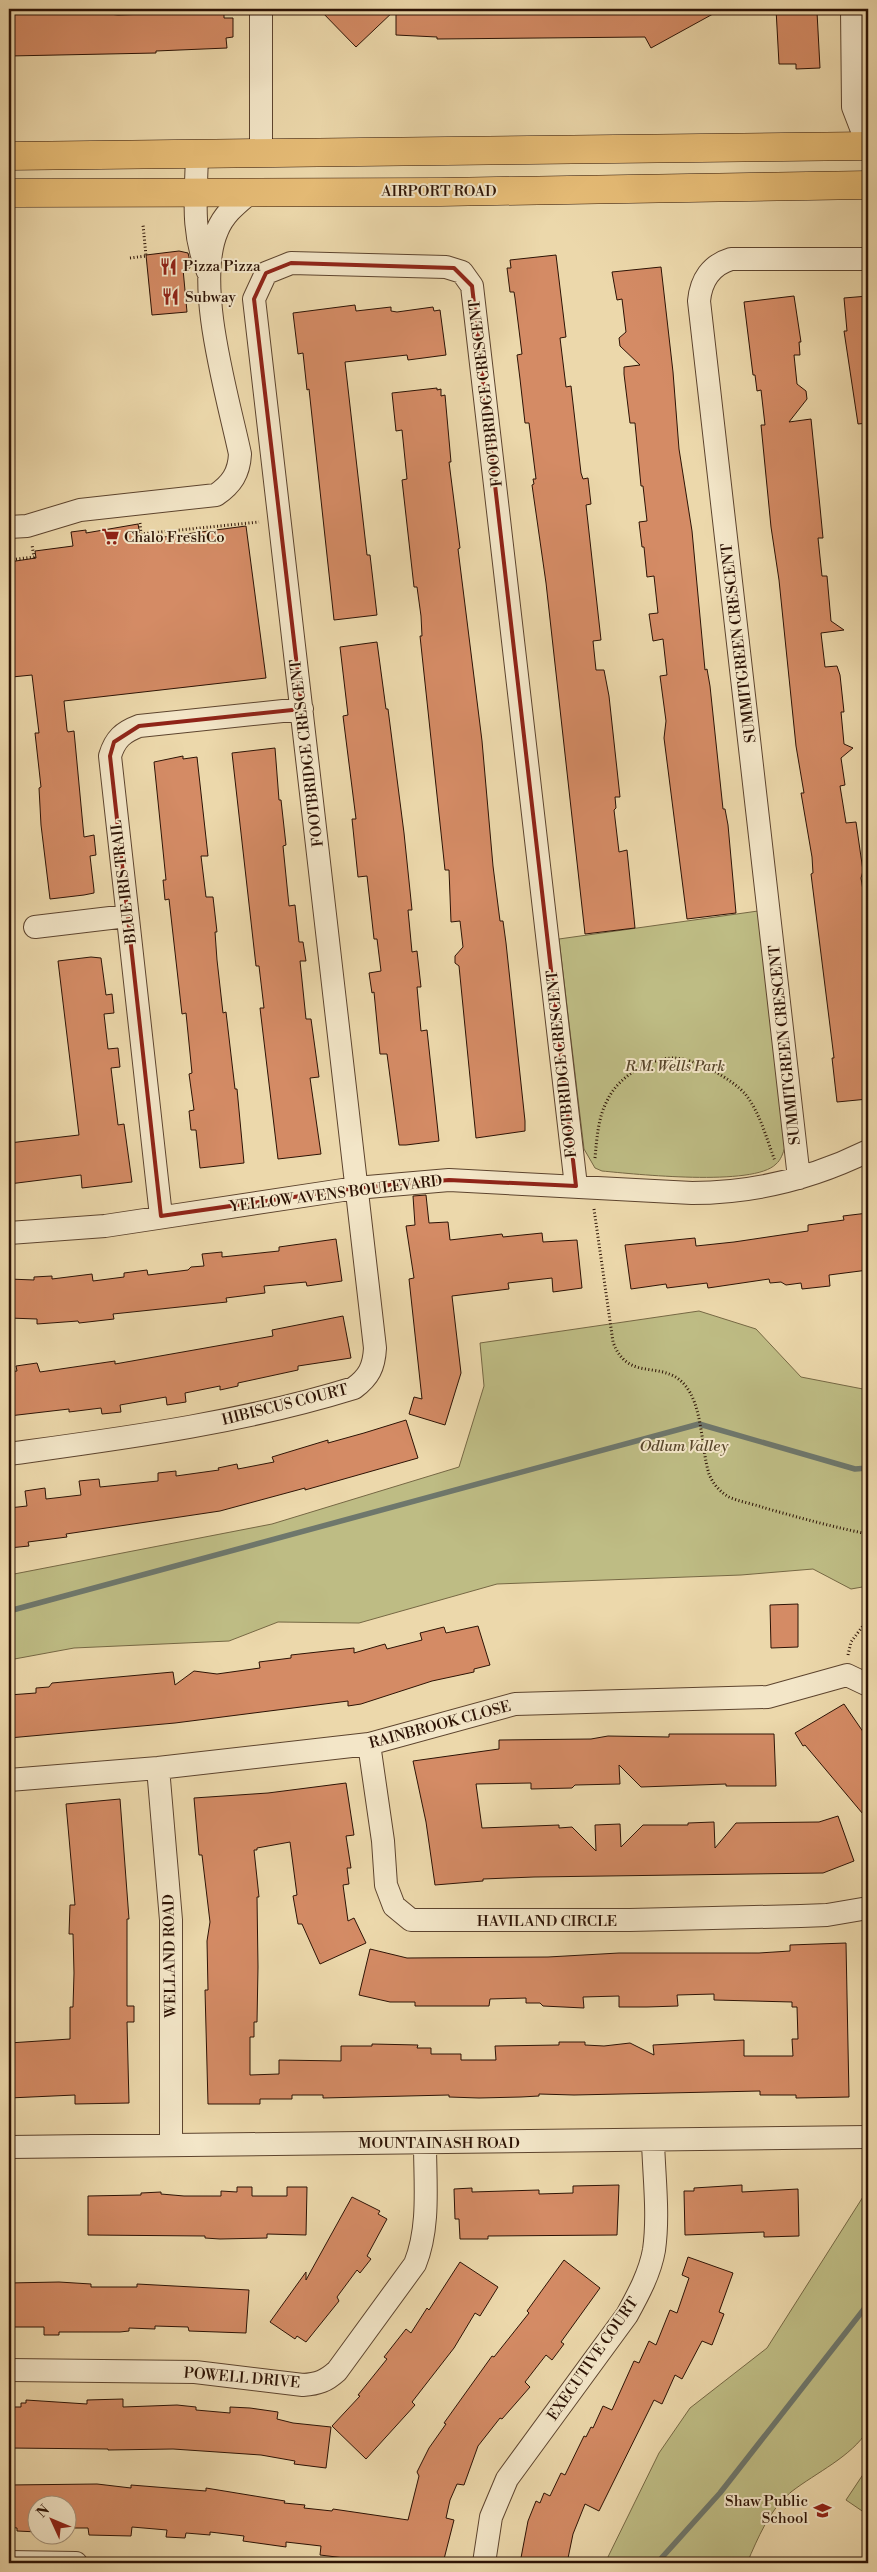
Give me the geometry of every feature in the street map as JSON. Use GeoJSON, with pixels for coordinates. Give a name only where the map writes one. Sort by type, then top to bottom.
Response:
{"type":"FeatureCollection","features":[{"type":"Feature","properties":{"kind":"main road"},"geometry":{"type":"LineString","coordinates":[[9,156],[261,155],[868,146]]}},
{"type":"Feature","properties":{"kind":"main road","name":"AIRPORT ROAD"},"geometry":{"type":"LineString","coordinates":[[9,193],[441,192],[635,187],[868,185]]}},
{"type":"Feature","properties":{"kind":"street"},"geometry":{"type":"LineString","coordinates":[[261,9],[261,155]]}},
{"type":"Feature","properties":{"kind":"street"},"geometry":{"type":"LineString","coordinates":[[852,9],[852,106],[868,146]]}},
{"type":"Feature","properties":{"kind":"street"},"geometry":{"type":"LineString","coordinates":[[9,528],[27,526],[80,510],[216,495],[227,488],[235,478],[240,454],[216,337],[208,273],[200,254],[195,230],[197,155]]}},
{"type":"Feature","properties":{"kind":"street"},"geometry":{"type":"LineString","coordinates":[[208,273],[216,233],[222,221],[230,209],[252,191]]}},
{"type":"Feature","properties":{"kind":"street","name":"SUMMITGREEN CRESCENT"},"geometry":{"type":"LineString","coordinates":[[800,1178],[699,301],[700,289],[711,270],[720,263],[731,259],[868,259]]}},
{"type":"Feature","properties":{"kind":"street","name":"FOOTBRIDGE CRESCENT"},"geometry":{"type":"LineString","coordinates":[[356,1188],[254,299],[266,272],[291,263],[454,268],[468,278],[472,286],[482,351],[576,1186]]}},
{"type":"Feature","properties":{"kind":"street","name":"BLUE IRIS TRAIL"},"geometry":{"type":"LineString","coordinates":[[162,1216],[110,756],[114,742],[126,731],[140,726],[302,709]]}},
{"type":"Feature","properties":{"kind":"street"},"geometry":{"type":"LineString","coordinates":[[35,927],[127,916]]}},
{"type":"Feature","properties":{"kind":"street","name":"YELLOW AVENS BOULEVARD"},"geometry":{"type":"LineString","coordinates":[[9,1232],[105,1226],[356,1188],[448,1180],[710,1193],[763,1188],[800,1178],[868,1151]]}},
{"type":"Feature","properties":{"kind":"street","name":"HIBISCUS COURT"},"geometry":{"type":"LineString","coordinates":[[9,1454],[146,1435],[244,1417],[354,1388],[366,1379],[374,1363],[375,1348],[356,1188]]}},
{"type":"Feature","properties":{"kind":"street","name":"RAINBROOK CLOSE"},"geometry":{"type":"LineString","coordinates":[[9,1780],[158,1768],[369,1744],[515,1704],[768,1697],[847,1675],[868,1686]]}},
{"type":"Feature","properties":{"kind":"street","name":"HAVILAND CIRCLE"},"geometry":{"type":"LineString","coordinates":[[369,1744],[384,1841],[386,1885],[394,1906],[411,1920],[630,1920],[772,1917],[827,1915],[868,1908]]}},
{"type":"Feature","properties":{"kind":"street","name":"WELLAND ROAD"},"geometry":{"type":"LineString","coordinates":[[158,1768],[171,1920],[171,2144]]}},
{"type":"Feature","properties":{"kind":"street","name":"MOUNTAINASH ROAD"},"geometry":{"type":"LineString","coordinates":[[9,2148],[171,2144],[425,2144],[868,2137]]}},
{"type":"Feature","properties":{"kind":"street","name":"EXECUTIVE COURT"},"geometry":{"type":"LineString","coordinates":[[484,2563],[491,2517],[507,2479],[628,2315],[642,2287],[654,2252],[656,2230],[653,2141]]}},
{"type":"Feature","properties":{"kind":"street","name":"POWELL DRIVE"},"geometry":{"type":"LineString","coordinates":[[9,2370],[194,2372],[302,2385],[317,2384],[328,2379],[337,2371],[415,2264],[420,2250],[424,2220],[425,2144]]}},
{"type":"Feature","properties":{"kind":"street"},"geometry":{"type":"LineString","coordinates":[[9,2562],[76,2563]]}},
{"type":"Feature","properties":{"kind":"path"},"geometry":{"type":"LineString","coordinates":[[130,258],[146,256],[143,225]]}},
{"type":"Feature","properties":{"kind":"path"},"geometry":{"type":"LineString","coordinates":[[140,519],[142,534],[264,521]]}},
{"type":"Feature","properties":{"kind":"path"},"geometry":{"type":"LineString","coordinates":[[9,560],[34,557],[32,543]]}},
{"type":"Feature","properties":{"kind":"path"},"geometry":{"type":"LineString","coordinates":[[594,1164],[599,1121],[608,1097],[626,1077],[649,1064],[662,1059],[675,1058],[698,1064],[739,1087],[757,1114],[775,1161]]}},
{"type":"Feature","properties":{"kind":"path"},"geometry":{"type":"LineString","coordinates":[[594,1209],[617,1351],[630,1365],[676,1377],[689,1392],[696,1410],[709,1474],[714,1483],[729,1497],[828,1526],[868,1534]]}},
{"type":"Feature","properties":{"kind":"path"},"geometry":{"type":"LineString","coordinates":[[848,1656],[851,1642],[868,1619]]}},
{"type":"Feature","properties":{"kind":"highlighted area"},"geometry":{"type":"Polygon","coordinates":[[[291,263],[454,268],[472,286],[482,351],[576,1186],[449,1180],[356,1188],[161,1216],[110,756],[114,742],[139,726],[302,709],[254,299],[266,273],[291,263]]]}},
{"type":"Feature","properties":{"kind":"green space","name":"R.M. Wells Park"},"geometry":{"type":"Polygon","coordinates":[[[758,911],[785,1147],[782,1156],[776,1164],[764,1171],[720,1177],[665,1176],[602,1171],[595,1168],[584,1149],[559,939],[758,911]]]}},
{"type":"Feature","properties":{"kind":"green space","name":"Odlum Valley"},"geometry":{"type":"Polygon","coordinates":[[[699,1311],[756,1329],[801,1377],[868,1390],[868,1586],[851,1589],[813,1569],[741,1575],[497,1584],[359,1623],[278,1622],[229,1641],[74,1648],[9,1660],[9,1575],[272,1524],[459,1467],[484,1386],[480,1343],[699,1311]]]}},
{"type":"Feature","properties":{"kind":"green space"},"geometry":{"type":"Polygon","coordinates":[[[868,2189],[868,2430],[861,2440],[833,2464],[783,2499],[770,2516],[747,2563],[605,2563],[659,2453],[690,2408],[767,2348],[868,2189]]]}},
{"type":"Feature","properties":{"kind":"green space"},"geometry":{"type":"Polygon","coordinates":[[[868,2467],[868,2515],[846,2500],[868,2467]]]}},
{"type":"Feature","properties":{"kind":"building"},"geometry":{"type":"Polygon","coordinates":[[[319,9],[396,9],[356,47],[319,9]]]}},
{"type":"Feature","properties":{"kind":"building"},"geometry":{"type":"Polygon","coordinates":[[[396,9],[722,9],[651,48],[645,37],[437,39],[437,37],[396,35],[396,9]]]}},
{"type":"Feature","properties":{"kind":"building"},"geometry":{"type":"Polygon","coordinates":[[[776,9],[814,9],[814,13],[817,12],[820,68],[796,69],[796,64],[779,64],[776,9]]]}},
{"type":"Feature","properties":{"kind":"building"},"geometry":{"type":"Polygon","coordinates":[[[109,11],[109,14],[118,15],[148,14],[148,11],[224,12],[224,18],[233,18],[233,37],[226,38],[227,48],[156,51],[156,53],[9,56],[9,13],[109,11]]]}},
{"type":"Feature","properties":{"kind":"building"},"geometry":{"type":"Polygon","coordinates":[[[179,251],[188,253],[189,257],[190,268],[183,269],[187,312],[152,315],[146,255],[179,251]]]}},
{"type":"Feature","properties":{"kind":"building"},"geometry":{"type":"Polygon","coordinates":[[[556,255],[566,337],[560,338],[566,387],[571,386],[581,473],[583,479],[588,478],[591,504],[586,505],[601,640],[593,641],[596,670],[604,670],[609,696],[620,797],[615,797],[616,808],[614,810],[619,852],[627,850],[635,928],[585,934],[546,583],[532,485],[534,484],[533,479],[536,479],[529,423],[525,423],[517,355],[522,354],[514,292],[510,292],[507,268],[511,268],[510,260],[556,255]]]}},
{"type":"Feature","properties":{"kind":"building"},"geometry":{"type":"Polygon","coordinates":[[[661,267],[673,372],[679,449],[692,531],[705,670],[707,669],[710,686],[723,809],[725,809],[728,825],[736,913],[687,919],[664,738],[666,721],[660,676],[667,675],[663,639],[653,641],[649,614],[658,613],[654,576],[647,577],[644,547],[642,547],[639,522],[647,521],[643,486],[641,486],[635,423],[630,423],[624,374],[624,367],[640,365],[620,346],[619,338],[626,332],[622,299],[617,300],[612,272],[661,267]]]}},
{"type":"Feature","properties":{"kind":"building"},"geometry":{"type":"Polygon","coordinates":[[[794,296],[801,342],[799,342],[800,355],[794,355],[797,384],[806,391],[807,399],[789,422],[811,419],[823,538],[818,538],[822,576],[827,576],[831,621],[844,630],[821,633],[825,667],[837,666],[840,675],[844,712],[841,712],[844,744],[853,748],[841,758],[845,785],[840,786],[846,823],[856,822],[863,871],[861,878],[868,922],[868,1099],[837,1102],[832,1058],[834,1058],[811,874],[813,873],[812,857],[801,793],[804,793],[796,746],[779,580],[771,527],[761,425],[765,425],[761,390],[757,391],[755,375],[753,375],[744,302],[794,296]]]}},
{"type":"Feature","properties":{"kind":"building"},"geometry":{"type":"Polygon","coordinates":[[[868,296],[868,423],[858,424],[844,331],[847,331],[844,298],[868,296]]]}},
{"type":"Feature","properties":{"kind":"building"},"geometry":{"type":"Polygon","coordinates":[[[355,305],[356,311],[391,307],[391,311],[397,312],[433,307],[434,311],[440,310],[446,355],[408,360],[407,355],[345,362],[367,555],[370,555],[377,615],[334,620],[309,389],[307,390],[303,353],[298,354],[293,313],[355,305]]]}},
{"type":"Feature","properties":{"kind":"building"},"geometry":{"type":"Polygon","coordinates":[[[437,388],[437,390],[441,389],[441,396],[445,395],[451,462],[449,462],[460,548],[458,549],[482,741],[493,866],[500,921],[503,921],[506,943],[525,1121],[525,1131],[476,1138],[459,966],[455,963],[455,956],[463,947],[460,921],[451,922],[449,870],[445,870],[420,636],[422,636],[421,616],[417,587],[414,587],[402,480],[407,479],[402,430],[396,431],[392,393],[437,388]]]}},
{"type":"Feature","properties":{"kind":"building"},"geometry":{"type":"Polygon","coordinates":[[[138,524],[141,540],[246,526],[266,678],[64,701],[67,730],[68,732],[74,731],[84,837],[94,835],[96,855],[90,856],[94,893],[50,899],[41,825],[39,788],[41,787],[35,733],[39,733],[32,675],[12,677],[9,664],[9,562],[36,558],[35,551],[73,546],[71,532],[86,530],[86,533],[138,524]]]}},
{"type":"Feature","properties":{"kind":"building"},"geometry":{"type":"Polygon","coordinates":[[[377,642],[386,709],[388,709],[404,833],[412,910],[408,910],[412,952],[417,951],[421,987],[417,987],[421,1031],[427,1030],[439,1141],[406,1145],[399,1145],[387,1054],[380,1054],[374,992],[372,993],[369,973],[381,971],[377,939],[374,939],[367,876],[358,877],[352,819],[356,819],[343,716],[348,715],[340,647],[377,642]]]}},
{"type":"Feature","properties":{"kind":"building"},"geometry":{"type":"Polygon","coordinates":[[[275,748],[279,800],[281,800],[286,845],[283,846],[289,906],[295,905],[299,942],[303,942],[306,961],[300,961],[306,1019],[311,1019],[319,1077],[310,1078],[321,1154],[278,1159],[260,1008],[264,1008],[259,966],[256,966],[232,753],[275,748]]]}},
{"type":"Feature","properties":{"kind":"building"},"geometry":{"type":"Polygon","coordinates":[[[183,756],[183,759],[197,757],[208,856],[201,856],[206,897],[213,897],[223,1013],[226,1012],[235,1089],[237,1089],[244,1163],[200,1168],[196,1130],[191,1130],[189,1111],[194,1110],[189,1074],[192,1073],[186,1013],[182,1014],[169,899],[165,900],[163,880],[166,880],[154,762],[183,756]]]}},
{"type":"Feature","properties":{"kind":"building"},"geometry":{"type":"Polygon","coordinates":[[[91,957],[101,958],[106,995],[112,994],[114,1013],[104,1014],[108,1049],[118,1048],[120,1067],[111,1068],[118,1125],[124,1124],[132,1182],[82,1188],[81,1175],[9,1184],[9,1143],[79,1135],[58,961],[91,957]]]}},
{"type":"Feature","properties":{"kind":"building"},"geometry":{"type":"Polygon","coordinates":[[[426,1195],[429,1223],[448,1222],[450,1240],[502,1234],[503,1237],[542,1233],[543,1242],[577,1240],[582,1288],[553,1292],[552,1278],[508,1283],[509,1289],[452,1296],[461,1373],[445,1425],[409,1414],[414,1397],[422,1399],[409,1279],[414,1278],[406,1226],[415,1225],[413,1196],[426,1195]]]}},
{"type":"Feature","properties":{"kind":"building"},"geometry":{"type":"Polygon","coordinates":[[[868,1213],[868,1270],[829,1275],[830,1286],[802,1289],[801,1283],[786,1285],[781,1282],[770,1283],[769,1279],[708,1288],[707,1283],[667,1288],[666,1284],[631,1289],[625,1245],[695,1238],[696,1246],[734,1242],[808,1231],[808,1225],[844,1220],[843,1216],[868,1213]]]}},
{"type":"Feature","properties":{"kind":"building"},"geometry":{"type":"Polygon","coordinates":[[[336,1239],[342,1281],[307,1286],[306,1282],[264,1286],[265,1293],[226,1298],[227,1302],[113,1314],[114,1319],[79,1323],[78,1321],[37,1324],[37,1319],[9,1318],[9,1279],[34,1280],[34,1277],[52,1276],[52,1279],[92,1274],[93,1281],[124,1277],[124,1273],[147,1270],[148,1275],[204,1266],[202,1254],[222,1252],[222,1257],[279,1251],[279,1247],[336,1239]]]}},
{"type":"Feature","properties":{"kind":"building"},"geometry":{"type":"Polygon","coordinates":[[[343,1316],[351,1358],[298,1366],[298,1370],[238,1383],[238,1386],[220,1390],[220,1386],[185,1393],[186,1402],[167,1405],[166,1397],[120,1405],[121,1412],[102,1414],[101,1408],[69,1412],[69,1409],[9,1416],[9,1372],[17,1371],[16,1366],[37,1363],[40,1372],[115,1361],[115,1364],[273,1336],[272,1330],[343,1316]]]}},
{"type":"Feature","properties":{"kind":"building"},"geometry":{"type":"Polygon","coordinates":[[[406,1420],[418,1458],[305,1490],[305,1488],[220,1511],[66,1534],[67,1537],[28,1542],[29,1546],[9,1548],[9,1508],[27,1506],[25,1491],[45,1488],[46,1499],[81,1495],[79,1481],[99,1479],[100,1487],[158,1481],[158,1473],[176,1471],[176,1476],[219,1470],[218,1468],[237,1464],[238,1469],[274,1462],[272,1457],[406,1420]]]}},
{"type":"Feature","properties":{"kind":"building"},"geometry":{"type":"Polygon","coordinates":[[[798,1604],[798,1647],[771,1648],[770,1605],[798,1604]]]}},
{"type":"Feature","properties":{"kind":"building"},"geometry":{"type":"Polygon","coordinates":[[[478,1626],[490,1665],[474,1669],[474,1672],[432,1681],[361,1704],[348,1706],[348,1701],[175,1723],[9,1738],[9,1695],[36,1693],[36,1688],[49,1687],[52,1683],[173,1672],[175,1685],[194,1671],[217,1674],[260,1668],[259,1662],[291,1658],[291,1655],[354,1648],[354,1653],[385,1644],[387,1649],[422,1640],[420,1633],[444,1627],[446,1633],[478,1626]]]}},
{"type":"Feature","properties":{"kind":"building"},"geometry":{"type":"Polygon","coordinates":[[[844,1704],[868,1739],[868,1820],[805,1745],[803,1746],[795,1733],[844,1704]]]}},
{"type":"Feature","properties":{"kind":"building"},"geometry":{"type":"Polygon","coordinates":[[[669,1734],[774,1734],[776,1786],[726,1786],[726,1784],[641,1787],[619,1765],[620,1784],[575,1785],[572,1788],[531,1789],[531,1783],[476,1784],[482,1828],[559,1825],[559,1828],[572,1827],[596,1851],[595,1825],[620,1824],[621,1847],[643,1825],[688,1825],[688,1823],[714,1822],[715,1848],[736,1823],[819,1822],[838,1816],[854,1861],[823,1873],[534,1877],[483,1879],[483,1881],[435,1885],[426,1822],[413,1761],[499,1749],[499,1740],[591,1739],[608,1736],[669,1737],[669,1734]]]}},
{"type":"Feature","properties":{"kind":"building"},"geometry":{"type":"Polygon","coordinates":[[[346,1783],[354,1835],[346,1836],[351,1868],[347,1868],[349,1884],[343,1885],[348,1921],[354,1918],[366,1943],[320,1964],[302,1924],[298,1924],[293,1896],[297,1895],[290,1842],[254,1850],[259,1897],[257,1897],[258,1967],[257,2022],[254,2022],[254,2037],[250,2037],[250,2075],[279,2074],[279,2060],[341,2061],[341,2046],[372,2046],[372,2044],[418,2045],[417,2048],[431,2048],[431,2054],[461,2054],[461,2060],[496,2060],[495,2046],[559,2045],[559,2042],[585,2042],[585,2045],[604,2046],[630,2043],[654,2055],[653,2045],[744,2040],[744,2056],[793,2056],[792,2039],[798,2039],[797,2007],[792,2007],[792,2002],[714,2000],[714,1994],[677,1995],[678,2006],[619,2007],[619,1996],[583,1997],[584,2008],[543,2006],[540,2003],[526,2003],[526,1998],[490,1999],[489,2006],[415,2006],[415,2002],[390,2002],[359,1995],[370,1949],[407,1958],[548,1957],[619,1953],[759,1953],[790,1951],[790,1945],[846,1943],[849,2097],[796,2098],[796,2095],[760,2095],[760,2091],[539,2094],[539,2096],[479,2098],[449,2097],[449,2095],[323,2098],[323,2095],[292,2095],[292,2099],[260,2099],[260,2104],[208,2104],[205,1990],[208,1990],[207,1941],[210,1922],[202,1855],[199,1855],[194,1798],[268,1793],[346,1783]]]}},
{"type":"Feature","properties":{"kind":"building"},"geometry":{"type":"Polygon","coordinates":[[[120,1799],[129,1919],[127,1919],[127,2006],[134,2006],[134,2022],[127,2022],[129,2103],[75,2104],[75,2095],[9,2098],[9,2043],[70,2039],[70,2007],[73,2007],[74,1973],[73,1934],[69,1934],[70,1905],[75,1905],[66,1804],[120,1799]]]}},
{"type":"Feature","properties":{"kind":"building"},"geometry":{"type":"Polygon","coordinates":[[[619,2185],[617,2235],[488,2236],[488,2239],[460,2239],[459,2219],[455,2219],[454,2189],[472,2188],[472,2192],[539,2190],[539,2194],[573,2193],[573,2186],[619,2185]]]}},
{"type":"Feature","properties":{"kind":"building"},"geometry":{"type":"Polygon","coordinates":[[[742,2185],[742,2192],[798,2189],[799,2236],[764,2237],[764,2232],[685,2235],[684,2191],[694,2191],[694,2188],[742,2185]]]}},
{"type":"Feature","properties":{"kind":"building"},"geometry":{"type":"Polygon","coordinates":[[[237,2187],[252,2187],[252,2196],[287,2196],[287,2187],[307,2187],[306,2235],[267,2234],[267,2238],[220,2239],[205,2238],[205,2236],[88,2235],[88,2196],[141,2195],[141,2193],[161,2192],[161,2194],[184,2196],[221,2196],[221,2191],[237,2192],[237,2187]]]}},
{"type":"Feature","properties":{"kind":"building"},"geometry":{"type":"Polygon","coordinates":[[[352,2197],[380,2211],[378,2214],[387,2219],[367,2256],[371,2259],[360,2273],[357,2270],[337,2297],[339,2301],[306,2342],[297,2336],[295,2339],[270,2322],[306,2272],[306,2280],[352,2197]]]}},
{"type":"Feature","properties":{"kind":"building"},"geometry":{"type":"Polygon","coordinates":[[[688,2257],[733,2273],[719,2312],[724,2314],[712,2345],[702,2341],[682,2379],[675,2375],[662,2404],[654,2400],[599,2511],[585,2504],[573,2534],[567,2563],[520,2563],[528,2521],[536,2501],[540,2503],[544,2493],[550,2496],[561,2473],[565,2475],[584,2436],[586,2437],[591,2427],[593,2428],[603,2406],[612,2410],[634,2361],[639,2363],[649,2341],[656,2345],[670,2310],[677,2313],[689,2278],[682,2275],[688,2257]]]}},
{"type":"Feature","properties":{"kind":"building"},"geometry":{"type":"Polygon","coordinates":[[[564,2260],[600,2288],[561,2342],[564,2344],[552,2360],[546,2355],[525,2382],[530,2387],[502,2419],[500,2418],[478,2446],[464,2485],[457,2484],[450,2500],[446,2518],[454,2520],[443,2563],[398,2563],[370,2558],[369,2561],[320,2555],[321,2546],[286,2542],[286,2547],[243,2541],[244,2536],[210,2532],[210,2535],[186,2533],[185,2538],[166,2537],[167,2530],[132,2527],[131,2536],[89,2535],[88,2528],[78,2528],[78,2494],[28,2494],[28,2532],[17,2531],[17,2528],[9,2527],[9,2485],[97,2484],[131,2488],[131,2485],[206,2491],[206,2488],[285,2501],[284,2503],[305,2505],[304,2508],[332,2511],[333,2509],[408,2520],[419,2476],[417,2472],[429,2448],[446,2424],[444,2423],[492,2356],[494,2357],[529,2313],[527,2311],[564,2260]]]}},
{"type":"Feature","properties":{"kind":"building"},"geometry":{"type":"Polygon","coordinates":[[[460,2262],[498,2287],[480,2316],[475,2313],[454,2348],[412,2402],[415,2405],[366,2459],[332,2426],[360,2396],[358,2395],[387,2359],[384,2357],[406,2329],[411,2333],[427,2308],[429,2310],[460,2262]]]}},
{"type":"Feature","properties":{"kind":"building"},"geometry":{"type":"Polygon","coordinates":[[[59,2282],[91,2284],[91,2287],[137,2287],[137,2284],[249,2290],[246,2333],[189,2331],[188,2327],[155,2326],[155,2329],[129,2328],[129,2331],[120,2332],[59,2332],[59,2335],[44,2335],[44,2327],[9,2327],[9,2283],[59,2282]]]}},
{"type":"Feature","properties":{"kind":"building"},"geometry":{"type":"Polygon","coordinates":[[[123,2399],[123,2407],[177,2405],[196,2407],[196,2410],[230,2413],[230,2407],[250,2408],[278,2412],[277,2419],[293,2423],[331,2427],[326,2468],[294,2464],[295,2461],[261,2455],[173,2449],[9,2448],[9,2407],[21,2407],[21,2403],[26,2403],[26,2400],[87,2404],[87,2400],[123,2399]]]}},
{"type":"Feature","properties":{"kind":"waterway"},"geometry":{"type":"LineString","coordinates":[[9,1611],[699,1424],[855,1469],[868,1468]]}},
{"type":"Feature","properties":{"kind":"waterway"},"geometry":{"type":"LineString","coordinates":[[657,2563],[720,2493],[868,2304]]}},
{"type":"Feature","properties":{"kind":"place","name":"Pizza Pizza"},"geometry":{"type":"Point","coordinates":[169,266]}},
{"type":"Feature","properties":{"kind":"place","name":"Subway"},"geometry":{"type":"Point","coordinates":[171,297]}},
{"type":"Feature","properties":{"kind":"place","name":"Chalo FreshCo"},"geometry":{"type":"Point","coordinates":[110,537]}},
{"type":"Feature","properties":{"kind":"place","name":"Shaw Public School"},"geometry":{"type":"Point","coordinates":[822,2510]}}]}
